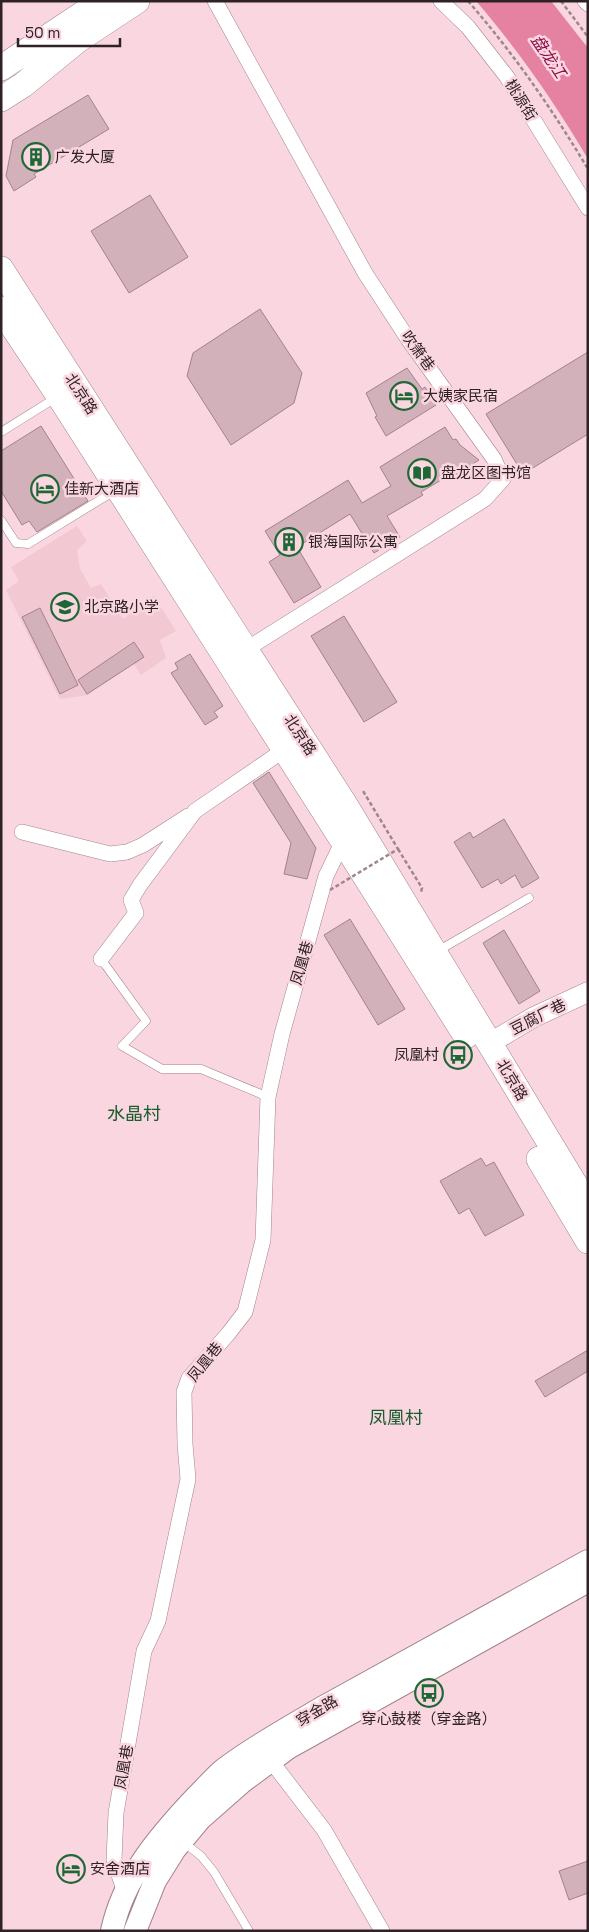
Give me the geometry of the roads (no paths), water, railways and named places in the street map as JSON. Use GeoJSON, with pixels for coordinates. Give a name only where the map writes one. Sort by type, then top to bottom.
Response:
{"type":"FeatureCollection","features":[{"type":"Feature","properties":{"kind":"main road"},"geometry":{"type":"LineString","coordinates":[[1,68],[102,1]]}},
{"type":"Feature","properties":{"kind":"main road"},"geometry":{"type":"LineString","coordinates":[[1,99],[23,85],[78,40],[137,1]]}},
{"type":"Feature","properties":{"kind":"main road","name":"北京路"},"geometry":{"type":"LineString","coordinates":[[1,269],[344,803],[588,1206]]}},
{"type":"Feature","properties":{"kind":"main road","name":"北京路"},"geometry":{"type":"LineString","coordinates":[[1,310],[59,396],[343,841],[474,1051],[588,1241]]}},
{"type":"Feature","properties":{"kind":"main road","name":"穿金路"},"geometry":{"type":"LineString","coordinates":[[112,1931],[114,1921],[132,1878],[172,1821],[222,1771],[320,1709],[588,1561]]}},
{"type":"Feature","properties":{"kind":"main road","name":"穿金路"},"geometry":{"type":"LineString","coordinates":[[136,1929],[156,1881],[182,1841],[200,1819],[242,1782],[297,1743],[588,1581]]}},
{"type":"Feature","properties":{"kind":"main road"},"geometry":{"type":"LineString","coordinates":[[125,1893],[136,1929]]}},
{"type":"Feature","properties":{"kind":"street","name":"吹箫巷"},"geometry":{"type":"LineString","coordinates":[[215,1],[365,273],[408,339],[494,459],[504,480],[485,499],[245,650]]}},
{"type":"Feature","properties":{"kind":"street","name":"桃源街"},"geometry":{"type":"LineString","coordinates":[[441,1],[468,27],[507,77],[588,208]]}},
{"type":"Feature","properties":{"kind":"street"},"geometry":{"type":"LineString","coordinates":[[22,832],[110,854],[127,852],[143,845],[284,750]]}},
{"type":"Feature","properties":{"kind":"street"},"geometry":{"type":"LineString","coordinates":[[101,959],[136,914],[131,900],[140,885],[195,811]]}},
{"type":"Feature","properties":{"kind":"street","name":"凤凰巷"},"geometry":{"type":"LineString","coordinates":[[125,1893],[114,1860],[116,1813],[144,1651],[158,1621],[188,1479],[184,1444],[184,1392],[189,1378],[245,1312],[262,1240],[268,1097],[282,1034],[326,876],[343,841]]}},
{"type":"Feature","properties":{"kind":"street","name":"豆腐厂巷"},"geometry":{"type":"LineString","coordinates":[[490,1043],[534,1017],[588,992]]}},
{"type":"Feature","properties":{"kind":"street"},"geometry":{"type":"LineString","coordinates":[[271,1761],[324,1830],[382,1931]]}},
{"type":"Feature","properties":{"kind":"lane"},"geometry":{"type":"LineString","coordinates":[[1,432],[59,396]]}},
{"type":"Feature","properties":{"kind":"lane"},"geometry":{"type":"LineString","coordinates":[[1,520],[16,543],[28,544],[118,490]]}},
{"type":"Feature","properties":{"kind":"lane"},"geometry":{"type":"LineString","coordinates":[[435,953],[529,898]]}},
{"type":"Feature","properties":{"kind":"lane"},"geometry":{"type":"LineString","coordinates":[[101,959],[146,1021],[122,1046],[162,1069],[201,1069],[268,1097]]}},
{"type":"Feature","properties":{"kind":"lane"},"geometry":{"type":"LineString","coordinates":[[182,1841],[201,1856],[214,1872],[249,1931]]}},
{"type":"Feature","properties":{"kind":"water","name":"盘龙江"},"geometry":{"type":"Polygon","coordinates":[[[476,1],[551,1],[588,48],[588,159],[536,78],[476,1]]]}},
{"type":"Feature","properties":{"kind":"place","name":"广发大厦"},"geometry":{"type":"Point","coordinates":[36,157]}},
{"type":"Feature","properties":{"kind":"place","name":"大姨家民宿"},"geometry":{"type":"Point","coordinates":[404,396]}},
{"type":"Feature","properties":{"kind":"place","name":"盘龙区图书馆"},"geometry":{"type":"Point","coordinates":[422,473]}},
{"type":"Feature","properties":{"kind":"place","name":"佳新大酒店"},"geometry":{"type":"Point","coordinates":[45,489]}},
{"type":"Feature","properties":{"kind":"place","name":"银海国际公寓"},"geometry":{"type":"Point","coordinates":[289,542]}},
{"type":"Feature","properties":{"kind":"place","name":"北京路小学"},"geometry":{"type":"Point","coordinates":[65,607]}},
{"type":"Feature","properties":{"kind":"place","name":"凤凰村"},"geometry":{"type":"Point","coordinates":[458,1055]}},
{"type":"Feature","properties":{"kind":"place","name":"穿心鼓楼（穿金路）"},"geometry":{"type":"Point","coordinates":[429,1693]}},
{"type":"Feature","properties":{"kind":"place","name":"安舍酒店"},"geometry":{"type":"Point","coordinates":[71,1869]}},
{"type":"Feature","properties":{"kind":"district","name":"水晶村"},"geometry":{"type":"Point","coordinates":[134,1114]}},
{"type":"Feature","properties":{"kind":"district","name":"凤凰村"},"geometry":{"type":"Point","coordinates":[396,1418]}}]}
